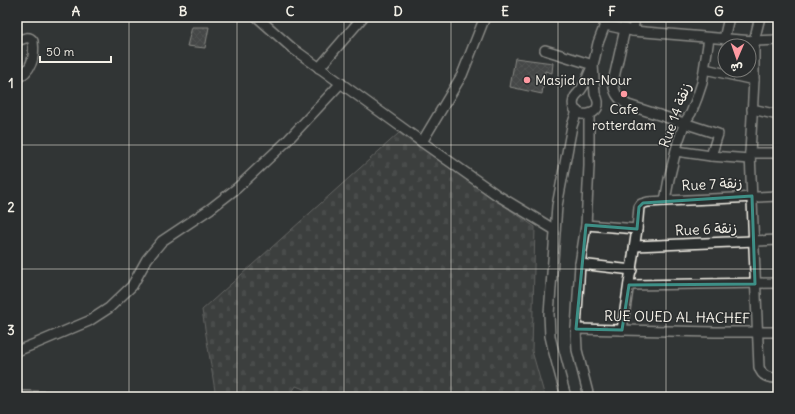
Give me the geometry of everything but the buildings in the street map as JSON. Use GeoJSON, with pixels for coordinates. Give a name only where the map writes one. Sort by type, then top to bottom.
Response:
{"type":"FeatureCollection","features":[{"type":"Feature","properties":{"kind":"street"},"geometry":{"type":"LineString","coordinates":[[257,17],[292,48],[422,142],[497,195],[555,230]]}},
{"type":"Feature","properties":{"kind":"street"},"geometry":{"type":"LineString","coordinates":[[319,68],[363,17]]}},
{"type":"Feature","properties":{"kind":"street"},"geometry":{"type":"LineString","coordinates":[[422,142],[462,75],[485,17]]}},
{"type":"Feature","properties":{"kind":"street"},"geometry":{"type":"LineString","coordinates":[[636,17],[629,30],[613,82],[618,98],[628,106],[685,122],[718,134],[712,156]]}},
{"type":"Feature","properties":{"kind":"street"},"geometry":{"type":"LineString","coordinates":[[724,38],[729,17]]}},
{"type":"Feature","properties":{"kind":"street"},"geometry":{"type":"LineString","coordinates":[[755,38],[760,17]]}},
{"type":"Feature","properties":{"kind":"street"},"geometry":{"type":"LineString","coordinates":[[593,65],[595,94],[598,98],[598,106],[596,110],[589,115],[582,115],[574,108],[574,97],[579,92],[593,65],[606,21],[629,30],[717,39]]}},
{"type":"Feature","properties":{"kind":"street"},"geometry":{"type":"LineString","coordinates":[[17,41],[30,38],[33,41],[34,46],[32,61],[29,69],[25,74],[17,78]]}},
{"type":"Feature","properties":{"kind":"street","name":"Rue 14 زنقة"},"geometry":{"type":"LineString","coordinates":[[665,201],[668,179],[676,151],[685,122],[692,113],[705,69],[709,38]]}},
{"type":"Feature","properties":{"kind":"street"},"geometry":{"type":"LineString","coordinates":[[757,41],[778,40]]}},
{"type":"Feature","properties":{"kind":"street"},"geometry":{"type":"LineString","coordinates":[[545,50],[593,65]]}},
{"type":"Feature","properties":{"kind":"street"},"geometry":{"type":"LineString","coordinates":[[705,69],[717,71]]}},
{"type":"Feature","properties":{"kind":"street"},"geometry":{"type":"LineString","coordinates":[[748,78],[754,80],[750,156],[760,370],[764,376],[774,378]]}},
{"type":"Feature","properties":{"kind":"street"},"geometry":{"type":"LineString","coordinates":[[17,351],[98,316],[109,308],[132,286],[147,259],[162,241],[237,188],[286,142],[341,83]]}},
{"type":"Feature","properties":{"kind":"street"},"geometry":{"type":"LineString","coordinates":[[579,92],[586,90],[595,94]]}},
{"type":"Feature","properties":{"kind":"street"},"geometry":{"type":"LineString","coordinates":[[752,108],[778,115]]}},
{"type":"Feature","properties":{"kind":"street"},"geometry":{"type":"LineString","coordinates":[[566,397],[553,349],[549,325],[550,286],[560,188],[576,111]]}},
{"type":"Feature","properties":{"kind":"street"},"geometry":{"type":"LineString","coordinates":[[589,115],[589,166],[586,225],[580,264],[576,329],[577,350],[589,397]]}},
{"type":"Feature","properties":{"kind":"street"},"geometry":{"type":"LineString","coordinates":[[676,151],[734,158],[778,153]]}},
{"type":"Feature","properties":{"kind":"street","name":"Rue 7 زنقة"},"geometry":{"type":"LineString","coordinates":[[637,229],[639,206],[643,203],[752,196],[778,196]]}},
{"type":"Feature","properties":{"kind":"street"},"geometry":{"type":"LineString","coordinates":[[586,225],[637,229],[622,330]]}},
{"type":"Feature","properties":{"kind":"street","name":"Rue 6 زنقة"},"geometry":{"type":"LineString","coordinates":[[635,246],[778,240]]}},
{"type":"Feature","properties":{"kind":"street"},"geometry":{"type":"LineString","coordinates":[[580,264],[632,270]]}},
{"type":"Feature","properties":{"kind":"street"},"geometry":{"type":"LineString","coordinates":[[629,285],[778,283]]}},
{"type":"Feature","properties":{"kind":"street","name":"RUE OUED AL HACHEF"},"geometry":{"type":"LineString","coordinates":[[576,329],[673,332],[778,332]]}},
{"type":"Feature","properties":{"kind":"street"},"geometry":{"type":"LineString","coordinates":[[17,396],[56,397]]}},
{"type":"Feature","properties":{"kind":"highlighted area"},"geometry":{"type":"Polygon","coordinates":[[[752,196],[755,284],[629,285],[622,330],[576,329],[586,225],[637,229],[639,207],[643,203],[752,196]]]}},
{"type":"Feature","properties":{"kind":"green space"},"geometry":{"type":"Polygon","coordinates":[[[399,133],[535,227],[532,351],[545,397],[324,397],[296,386],[289,397],[216,397],[202,310],[399,133]]]}},
{"type":"Feature","properties":{"kind":"place","name":"Masjid an-Nour"},"geometry":{"type":"Point","coordinates":[527,80]}},
{"type":"Feature","properties":{"kind":"place","name":"Cafe rotterdam"},"geometry":{"type":"Point","coordinates":[624,94]}}]}
